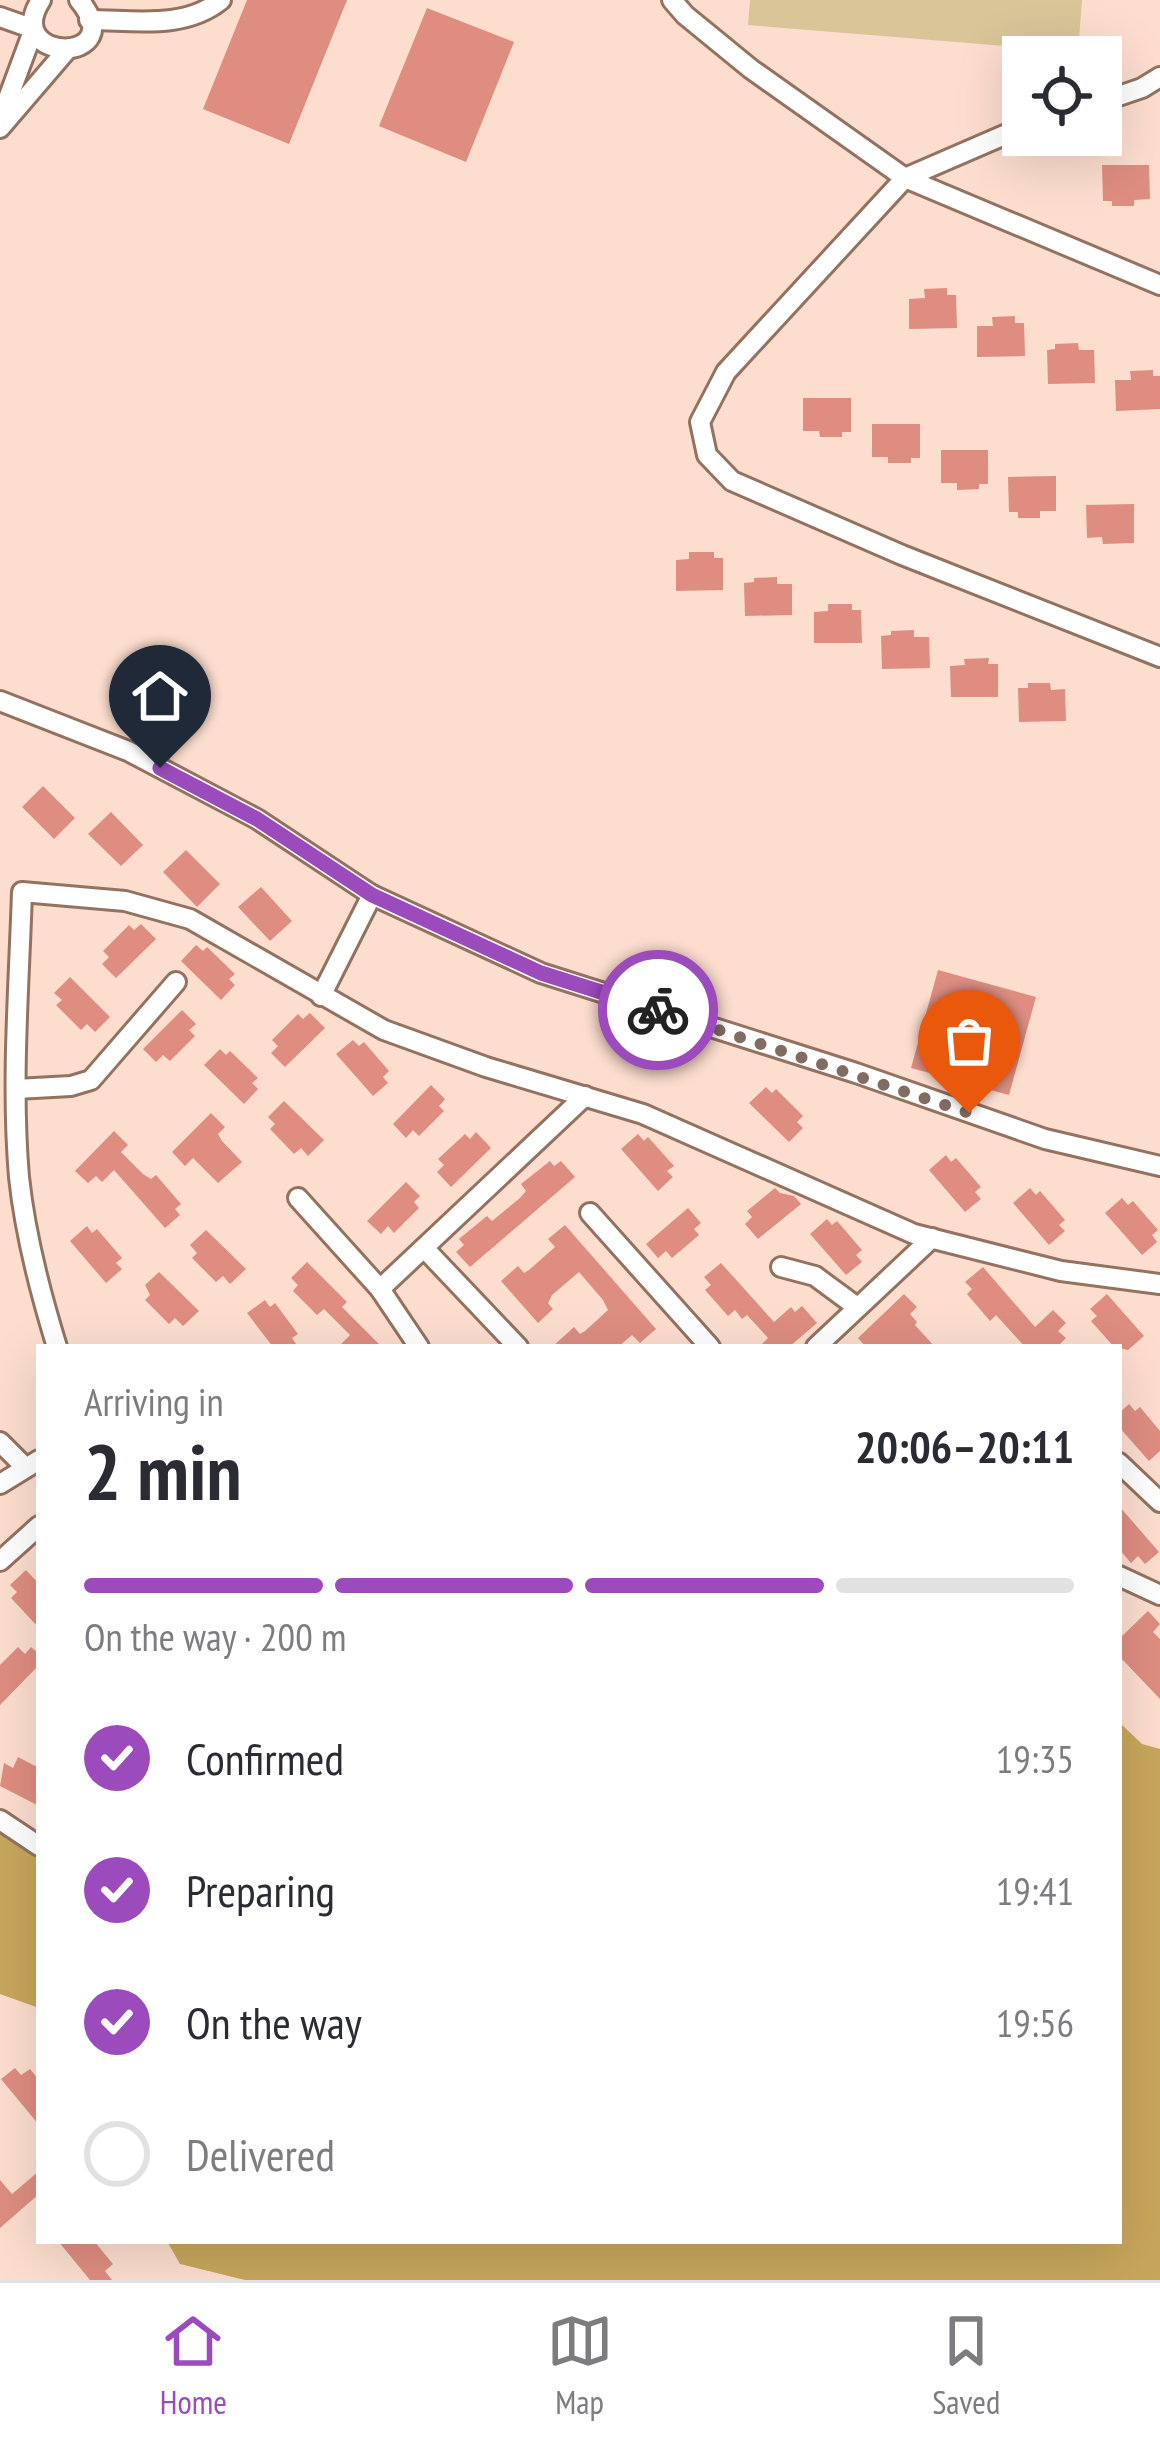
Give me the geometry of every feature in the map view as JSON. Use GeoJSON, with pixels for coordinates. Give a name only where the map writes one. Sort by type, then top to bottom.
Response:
{"type":"FeatureCollection","features":[{"type":"Feature","properties":{"kind":"street"},"geometry":{"type":"LineString","coordinates":[[0,124],[32,31],[33,10],[41,0]]}},
{"type":"Feature","properties":{"kind":"street"},"geometry":{"type":"LineString","coordinates":[[0,124],[66,51],[84,40],[86,7],[175,21],[199,16],[221,0]]}},
{"type":"Feature","properties":{"kind":"street"},"geometry":{"type":"LineString","coordinates":[[673,0],[751,69],[905,178],[1160,285]]}},
{"type":"Feature","properties":{"kind":"street"},"geometry":{"type":"LineString","coordinates":[[0,17],[32,31],[40,45],[66,51]]}},
{"type":"Feature","properties":{"kind":"street"},"geometry":{"type":"LineString","coordinates":[[1122,95],[1160,77]]}},
{"type":"Feature","properties":{"kind":"street"},"geometry":{"type":"LineString","coordinates":[[1002,136],[905,178],[726,372],[700,422],[707,455],[732,481],[902,555],[1160,657]]}},
{"type":"Feature","properties":{"kind":"street"},"geometry":{"type":"LineString","coordinates":[[0,701],[146,761],[257,819],[372,895],[541,973],[1045,1139],[1160,1166]]}},
{"type":"Feature","properties":{"kind":"street"},"geometry":{"type":"LineString","coordinates":[[22,892],[16,1089],[20,1178],[39,1288],[56,1344]]}},
{"type":"Feature","properties":{"kind":"street"},"geometry":{"type":"LineString","coordinates":[[0,893],[125,901],[190,919],[384,1030],[643,1114],[932,1238],[1061,1271],[1160,1285]]}},
{"type":"Feature","properties":{"kind":"street"},"geometry":{"type":"LineString","coordinates":[[321,996],[372,895]]}},
{"type":"Feature","properties":{"kind":"street"},"geometry":{"type":"LineString","coordinates":[[16,1089],[91,1080],[176,982]]}},
{"type":"Feature","properties":{"kind":"street"},"geometry":{"type":"LineString","coordinates":[[380,1289],[585,1096]]}},
{"type":"Feature","properties":{"kind":"street"},"geometry":{"type":"LineString","coordinates":[[298,1198],[380,1289],[417,1344]]}},
{"type":"Feature","properties":{"kind":"street"},"geometry":{"type":"LineString","coordinates":[[590,1213],[707,1344]]}},
{"type":"Feature","properties":{"kind":"street"},"geometry":{"type":"LineString","coordinates":[[819,1344],[932,1238]]}},
{"type":"Feature","properties":{"kind":"street"},"geometry":{"type":"LineString","coordinates":[[424,1248],[515,1344]]}},
{"type":"Feature","properties":{"kind":"street"},"geometry":{"type":"LineString","coordinates":[[782,1267],[815,1276],[857,1306]]}},
{"type":"Feature","properties":{"kind":"street"},"geometry":{"type":"LineString","coordinates":[[0,1442],[32,1463],[0,1484]]}},
{"type":"Feature","properties":{"kind":"street"},"geometry":{"type":"LineString","coordinates":[[1122,1466],[1160,1502]]}},
{"type":"Feature","properties":{"kind":"street"},"geometry":{"type":"LineString","coordinates":[[0,1561],[36,1529]]}},
{"type":"Feature","properties":{"kind":"street"},"geometry":{"type":"LineString","coordinates":[[1122,1577],[1160,1595]]}},
{"type":"Feature","properties":{"kind":"street"},"geometry":{"type":"LineString","coordinates":[[0,1820],[36,1844]]}},
{"type":"Feature","properties":{"kind":"shaded area"},"geometry":{"type":"Polygon","coordinates":[[[750,0],[1082,0],[1079,36],[1002,36],[1002,46],[748,25],[750,0]]]}},
{"type":"Feature","properties":{"kind":"shaded area"},"geometry":{"type":"Polygon","coordinates":[[[1122,1725],[1142,1744],[1160,1749],[1160,2280],[245,2280],[180,2264],[169,2244],[1122,2244],[1122,1725]]]}},
{"type":"Feature","properties":{"kind":"shaded area"},"geometry":{"type":"Polygon","coordinates":[[[0,1833],[36,1858],[36,2007],[0,1994],[0,1833]]]}},
{"type":"Feature","properties":{"kind":"building"},"geometry":{"type":"Polygon","coordinates":[[[247,0],[347,0],[289,144],[203,109],[247,0]]]}},
{"type":"Feature","properties":{"kind":"building"},"geometry":{"type":"Polygon","coordinates":[[[427,8],[514,42],[466,162],[379,126],[427,8]]]}},
{"type":"Feature","properties":{"kind":"building"},"geometry":{"type":"Polygon","coordinates":[[[1102,165],[1149,165],[1150,199],[1134,200],[1134,206],[1103,201],[1102,165]]]}},
{"type":"Feature","properties":{"kind":"building"},"geometry":{"type":"Polygon","coordinates":[[[947,288],[947,295],[956,295],[957,328],[909,329],[909,299],[925,298],[924,289],[947,288]]]}},
{"type":"Feature","properties":{"kind":"building"},"geometry":{"type":"Polygon","coordinates":[[[1015,316],[1015,323],[1024,323],[1025,356],[977,357],[977,326],[993,326],[992,317],[1015,316]]]}},
{"type":"Feature","properties":{"kind":"building"},"geometry":{"type":"Polygon","coordinates":[[[1078,343],[1079,350],[1094,350],[1095,383],[1048,384],[1047,350],[1055,349],[1055,344],[1078,343]]]}},
{"type":"Feature","properties":{"kind":"building"},"geometry":{"type":"Polygon","coordinates":[[[1153,370],[1153,376],[1160,376],[1160,409],[1116,411],[1115,380],[1131,380],[1130,371],[1153,370]]]}},
{"type":"Feature","properties":{"kind":"building"},"geometry":{"type":"Polygon","coordinates":[[[803,398],[851,398],[851,432],[820,437],[819,431],[803,431],[803,398]]]}},
{"type":"Feature","properties":{"kind":"building"},"geometry":{"type":"Polygon","coordinates":[[[872,424],[920,424],[920,458],[888,463],[888,457],[872,457],[872,424]]]}},
{"type":"Feature","properties":{"kind":"building"},"geometry":{"type":"Polygon","coordinates":[[[941,450],[988,450],[988,484],[957,490],[957,483],[941,483],[941,450]]]}},
{"type":"Feature","properties":{"kind":"building"},"geometry":{"type":"Polygon","coordinates":[[[1056,476],[1056,511],[1040,511],[1040,518],[1018,518],[1018,512],[1009,512],[1008,477],[1056,476]]]}},
{"type":"Feature","properties":{"kind":"building"},"geometry":{"type":"Polygon","coordinates":[[[1134,504],[1134,543],[1103,544],[1102,537],[1087,538],[1086,505],[1134,504]]]}},
{"type":"Feature","properties":{"kind":"building"},"geometry":{"type":"Polygon","coordinates":[[[689,552],[714,552],[714,558],[723,558],[723,590],[676,591],[676,560],[689,559],[689,552]]]}},
{"type":"Feature","properties":{"kind":"building"},"geometry":{"type":"Polygon","coordinates":[[[777,577],[777,584],[792,584],[792,615],[745,616],[744,583],[777,577]]]}},
{"type":"Feature","properties":{"kind":"building"},"geometry":{"type":"Polygon","coordinates":[[[828,604],[852,604],[852,610],[861,610],[862,643],[814,643],[814,612],[828,611],[828,604]]]}},
{"type":"Feature","properties":{"kind":"building"},"geometry":{"type":"Polygon","coordinates":[[[914,630],[914,637],[929,637],[930,668],[882,669],[881,636],[914,630]]]}},
{"type":"Feature","properties":{"kind":"building"},"geometry":{"type":"Polygon","coordinates":[[[989,658],[988,664],[998,664],[998,697],[951,697],[950,666],[965,665],[964,659],[989,658]]]}},
{"type":"Feature","properties":{"kind":"building"},"geometry":{"type":"Polygon","coordinates":[[[1028,683],[1065,689],[1066,721],[1019,722],[1018,688],[1028,688],[1028,683]]]}},
{"type":"Feature","properties":{"kind":"building"},"geometry":{"type":"Polygon","coordinates":[[[43,786],[75,818],[54,839],[22,807],[43,786]]]}},
{"type":"Feature","properties":{"kind":"building"},"geometry":{"type":"Polygon","coordinates":[[[111,812],[143,845],[121,866],[88,834],[111,812]]]}},
{"type":"Feature","properties":{"kind":"building"},"geometry":{"type":"Polygon","coordinates":[[[186,850],[220,884],[197,907],[163,872],[186,850]]]}},
{"type":"Feature","properties":{"kind":"building"},"geometry":{"type":"Polygon","coordinates":[[[261,887],[292,921],[270,941],[238,907],[261,887]]]}},
{"type":"Feature","properties":{"kind":"building"},"geometry":{"type":"Polygon","coordinates":[[[141,924],[156,939],[116,978],[102,964],[109,957],[103,951],[129,925],[134,930],[141,924]]]}},
{"type":"Feature","properties":{"kind":"building"},"geometry":{"type":"Polygon","coordinates":[[[196,945],[203,951],[207,947],[235,974],[229,979],[235,985],[221,1000],[181,961],[196,945]]]}},
{"type":"Feature","properties":{"kind":"building"},"geometry":{"type":"Polygon","coordinates":[[[938,970],[1036,997],[1009,1095],[979,1087],[977,1094],[939,1083],[941,1076],[911,1068],[938,970]],[[960,1011],[951,1044],[986,1053],[996,1021],[960,1011]]]}},
{"type":"Feature","properties":{"kind":"building"},"geometry":{"type":"Polygon","coordinates":[[[70,977],[110,1017],[95,1032],[87,1024],[81,1030],[56,1005],[62,1000],[54,993],[70,977]]]}},
{"type":"Feature","properties":{"kind":"building"},"geometry":{"type":"Polygon","coordinates":[[[182,1010],[196,1024],[189,1030],[195,1036],[170,1061],[163,1055],[156,1062],[143,1049],[182,1010]]]}},
{"type":"Feature","properties":{"kind":"building"},"geometry":{"type":"Polygon","coordinates":[[[310,1013],[325,1028],[285,1067],[271,1053],[278,1046],[272,1040],[298,1014],[303,1019],[310,1013]]]}},
{"type":"Feature","properties":{"kind":"building"},"geometry":{"type":"Polygon","coordinates":[[[353,1040],[359,1046],[364,1042],[389,1071],[383,1077],[388,1083],[373,1096],[336,1054],[353,1040]]]}},
{"type":"Feature","properties":{"kind":"building"},"geometry":{"type":"Polygon","coordinates":[[[220,1049],[226,1055],[230,1051],[258,1078],[252,1083],[258,1089],[244,1104],[204,1065],[220,1049]]]}},
{"type":"Feature","properties":{"kind":"building"},"geometry":{"type":"Polygon","coordinates":[[[431,1085],[445,1099],[439,1106],[444,1111],[419,1136],[413,1130],[406,1138],[393,1124],[431,1085]]]}},
{"type":"Feature","properties":{"kind":"building"},"geometry":{"type":"Polygon","coordinates":[[[766,1087],[772,1093],[776,1089],[803,1116],[797,1122],[803,1128],[789,1142],[749,1103],[766,1087]]]}},
{"type":"Feature","properties":{"kind":"building"},"geometry":{"type":"Polygon","coordinates":[[[284,1101],[324,1140],[308,1156],[301,1148],[294,1154],[270,1129],[275,1124],[268,1117],[284,1101]]]}},
{"type":"Feature","properties":{"kind":"building"},"geometry":{"type":"Polygon","coordinates":[[[211,1113],[225,1127],[218,1134],[222,1141],[242,1162],[218,1183],[193,1158],[185,1166],[172,1152],[211,1113]]]}},
{"type":"Feature","properties":{"kind":"building"},"geometry":{"type":"Polygon","coordinates":[[[114,1131],[128,1145],[121,1152],[143,1174],[151,1179],[156,1175],[181,1204],[175,1209],[180,1215],[165,1228],[114,1170],[102,1182],[96,1176],[88,1183],[75,1171],[114,1131]]]}},
{"type":"Feature","properties":{"kind":"building"},"geometry":{"type":"Polygon","coordinates":[[[476,1132],[491,1148],[451,1187],[437,1172],[444,1165],[438,1159],[465,1134],[470,1139],[476,1132]]]}},
{"type":"Feature","properties":{"kind":"building"},"geometry":{"type":"Polygon","coordinates":[[[638,1134],[644,1141],[648,1137],[674,1166],[667,1171],[673,1177],[658,1191],[621,1149],[638,1134]]]}},
{"type":"Feature","properties":{"kind":"building"},"geometry":{"type":"Polygon","coordinates":[[[946,1155],[951,1162],[956,1158],[981,1187],[975,1192],[981,1199],[965,1212],[929,1170],[946,1155]]]}},
{"type":"Feature","properties":{"kind":"building"},"geometry":{"type":"Polygon","coordinates":[[[550,1161],[554,1166],[561,1161],[575,1177],[470,1267],[456,1252],[464,1245],[459,1239],[520,1198],[526,1191],[521,1184],[550,1161]]]}},
{"type":"Feature","properties":{"kind":"building"},"geometry":{"type":"Polygon","coordinates":[[[406,1182],[420,1196],[414,1202],[419,1208],[394,1233],[388,1226],[381,1234],[367,1221],[406,1182]]]}},
{"type":"Feature","properties":{"kind":"building"},"geometry":{"type":"Polygon","coordinates":[[[775,1188],[801,1204],[758,1239],[745,1224],[752,1217],[747,1211],[775,1188]]]}},
{"type":"Feature","properties":{"kind":"building"},"geometry":{"type":"Polygon","coordinates":[[[1030,1188],[1036,1195],[1040,1191],[1065,1220],[1059,1225],[1065,1231],[1049,1245],[1013,1203],[1030,1188]]]}},
{"type":"Feature","properties":{"kind":"building"},"geometry":{"type":"Polygon","coordinates":[[[1122,1198],[1128,1205],[1133,1201],[1158,1230],[1152,1235],[1157,1242],[1142,1255],[1105,1213],[1122,1198]]]}},
{"type":"Feature","properties":{"kind":"building"},"geometry":{"type":"Polygon","coordinates":[[[688,1208],[701,1223],[694,1229],[699,1235],[672,1258],[666,1251],[658,1258],[646,1244],[688,1208]]]}},
{"type":"Feature","properties":{"kind":"building"},"geometry":{"type":"Polygon","coordinates":[[[827,1219],[832,1225],[837,1221],[862,1250],[856,1255],[862,1262],[846,1275],[810,1234],[827,1219]]]}},
{"type":"Feature","properties":{"kind":"building"},"geometry":{"type":"Polygon","coordinates":[[[565,1225],[656,1329],[640,1343],[632,1335],[622,1344],[555,1344],[574,1327],[580,1334],[585,1331],[608,1310],[579,1272],[552,1295],[548,1303],[553,1309],[538,1323],[501,1281],[518,1266],[524,1273],[529,1270],[555,1247],[548,1239],[565,1225]]]}},
{"type":"Feature","properties":{"kind":"building"},"geometry":{"type":"Polygon","coordinates":[[[87,1226],[92,1233],[97,1229],[122,1258],[116,1263],[122,1269],[106,1283],[70,1241],[87,1226]]]}},
{"type":"Feature","properties":{"kind":"building"},"geometry":{"type":"Polygon","coordinates":[[[206,1230],[246,1269],[230,1284],[223,1276],[216,1282],[192,1258],[197,1253],[190,1245],[206,1230]]]}},
{"type":"Feature","properties":{"kind":"building"},"geometry":{"type":"Polygon","coordinates":[[[307,1262],[347,1302],[342,1307],[379,1344],[341,1344],[350,1335],[324,1309],[317,1315],[293,1291],[298,1285],[291,1278],[307,1262]]]}},
{"type":"Feature","properties":{"kind":"building"},"geometry":{"type":"Polygon","coordinates":[[[721,1263],[774,1322],[791,1307],[795,1312],[802,1306],[817,1323],[792,1344],[762,1344],[768,1338],[747,1315],[742,1319],[735,1310],[728,1316],[705,1290],[711,1285],[704,1277],[721,1263]]]}},
{"type":"Feature","properties":{"kind":"building"},"geometry":{"type":"Polygon","coordinates":[[[983,1267],[1035,1327],[1053,1310],[1066,1323],[1058,1331],[1066,1338],[1060,1344],[1022,1344],[996,1315],[990,1321],[967,1294],[972,1289],[965,1282],[983,1267]]]}},
{"type":"Feature","properties":{"kind":"building"},"geometry":{"type":"Polygon","coordinates":[[[159,1272],[199,1311],[183,1326],[175,1318],[169,1324],[145,1300],[150,1295],[145,1285],[159,1272]]]}},
{"type":"Feature","properties":{"kind":"building"},"geometry":{"type":"Polygon","coordinates":[[[904,1294],[917,1307],[910,1314],[915,1325],[932,1344],[863,1344],[858,1338],[904,1294]]]}},
{"type":"Feature","properties":{"kind":"building"},"geometry":{"type":"Polygon","coordinates":[[[1107,1294],[1144,1336],[1128,1350],[1122,1344],[1111,1344],[1091,1321],[1097,1316],[1090,1309],[1107,1294]]]}},
{"type":"Feature","properties":{"kind":"building"},"geometry":{"type":"Polygon","coordinates":[[[265,1300],[270,1307],[275,1303],[298,1334],[292,1338],[296,1344],[271,1344],[247,1313],[265,1300]]]}},
{"type":"Feature","properties":{"kind":"building"},"geometry":{"type":"Polygon","coordinates":[[[1129,1404],[1135,1411],[1140,1407],[1160,1431],[1160,1451],[1149,1461],[1122,1430],[1122,1410],[1129,1404]]]}},
{"type":"Feature","properties":{"kind":"building"},"geometry":{"type":"Polygon","coordinates":[[[1122,1509],[1159,1552],[1145,1564],[1138,1556],[1131,1563],[1122,1552],[1122,1509]]]}},
{"type":"Feature","properties":{"kind":"building"},"geometry":{"type":"Polygon","coordinates":[[[26,1570],[36,1581],[36,1625],[11,1598],[17,1592],[10,1585],[26,1570]]]}},
{"type":"Feature","properties":{"kind":"building"},"geometry":{"type":"Polygon","coordinates":[[[1148,1611],[1160,1624],[1153,1632],[1160,1639],[1160,1699],[1122,1659],[1122,1636],[1148,1611]]]}},
{"type":"Feature","properties":{"kind":"building"},"geometry":{"type":"Polygon","coordinates":[[[18,1647],[25,1654],[31,1647],[36,1651],[36,1668],[0,1705],[0,1665],[18,1647]]]}},
{"type":"Feature","properties":{"kind":"building"},"geometry":{"type":"Polygon","coordinates":[[[18,1757],[36,1766],[36,1804],[0,1786],[4,1763],[13,1768],[18,1757]]]}},
{"type":"Feature","properties":{"kind":"building"},"geometry":{"type":"Polygon","coordinates":[[[15,2068],[21,2075],[30,2069],[36,2076],[36,2121],[1,2079],[15,2068]]]}},
{"type":"Feature","properties":{"kind":"building"},"geometry":{"type":"Polygon","coordinates":[[[36,2174],[36,2197],[0,2228],[0,2180],[12,2194],[36,2174]]]}},
{"type":"Feature","properties":{"kind":"building"},"geometry":{"type":"Polygon","coordinates":[[[60,2244],[96,2244],[113,2264],[105,2271],[112,2280],[90,2280],[60,2244]]]}},
{"type":"Feature","properties":{"kind":"way so far"},"geometry":{"type":"LineString","coordinates":[[658,1010],[969,1113]]}},
{"type":"Feature","properties":{"kind":"route"},"geometry":{"type":"LineString","coordinates":[[160,768],[257,819],[372,895],[541,973],[658,1010]]}}]}
